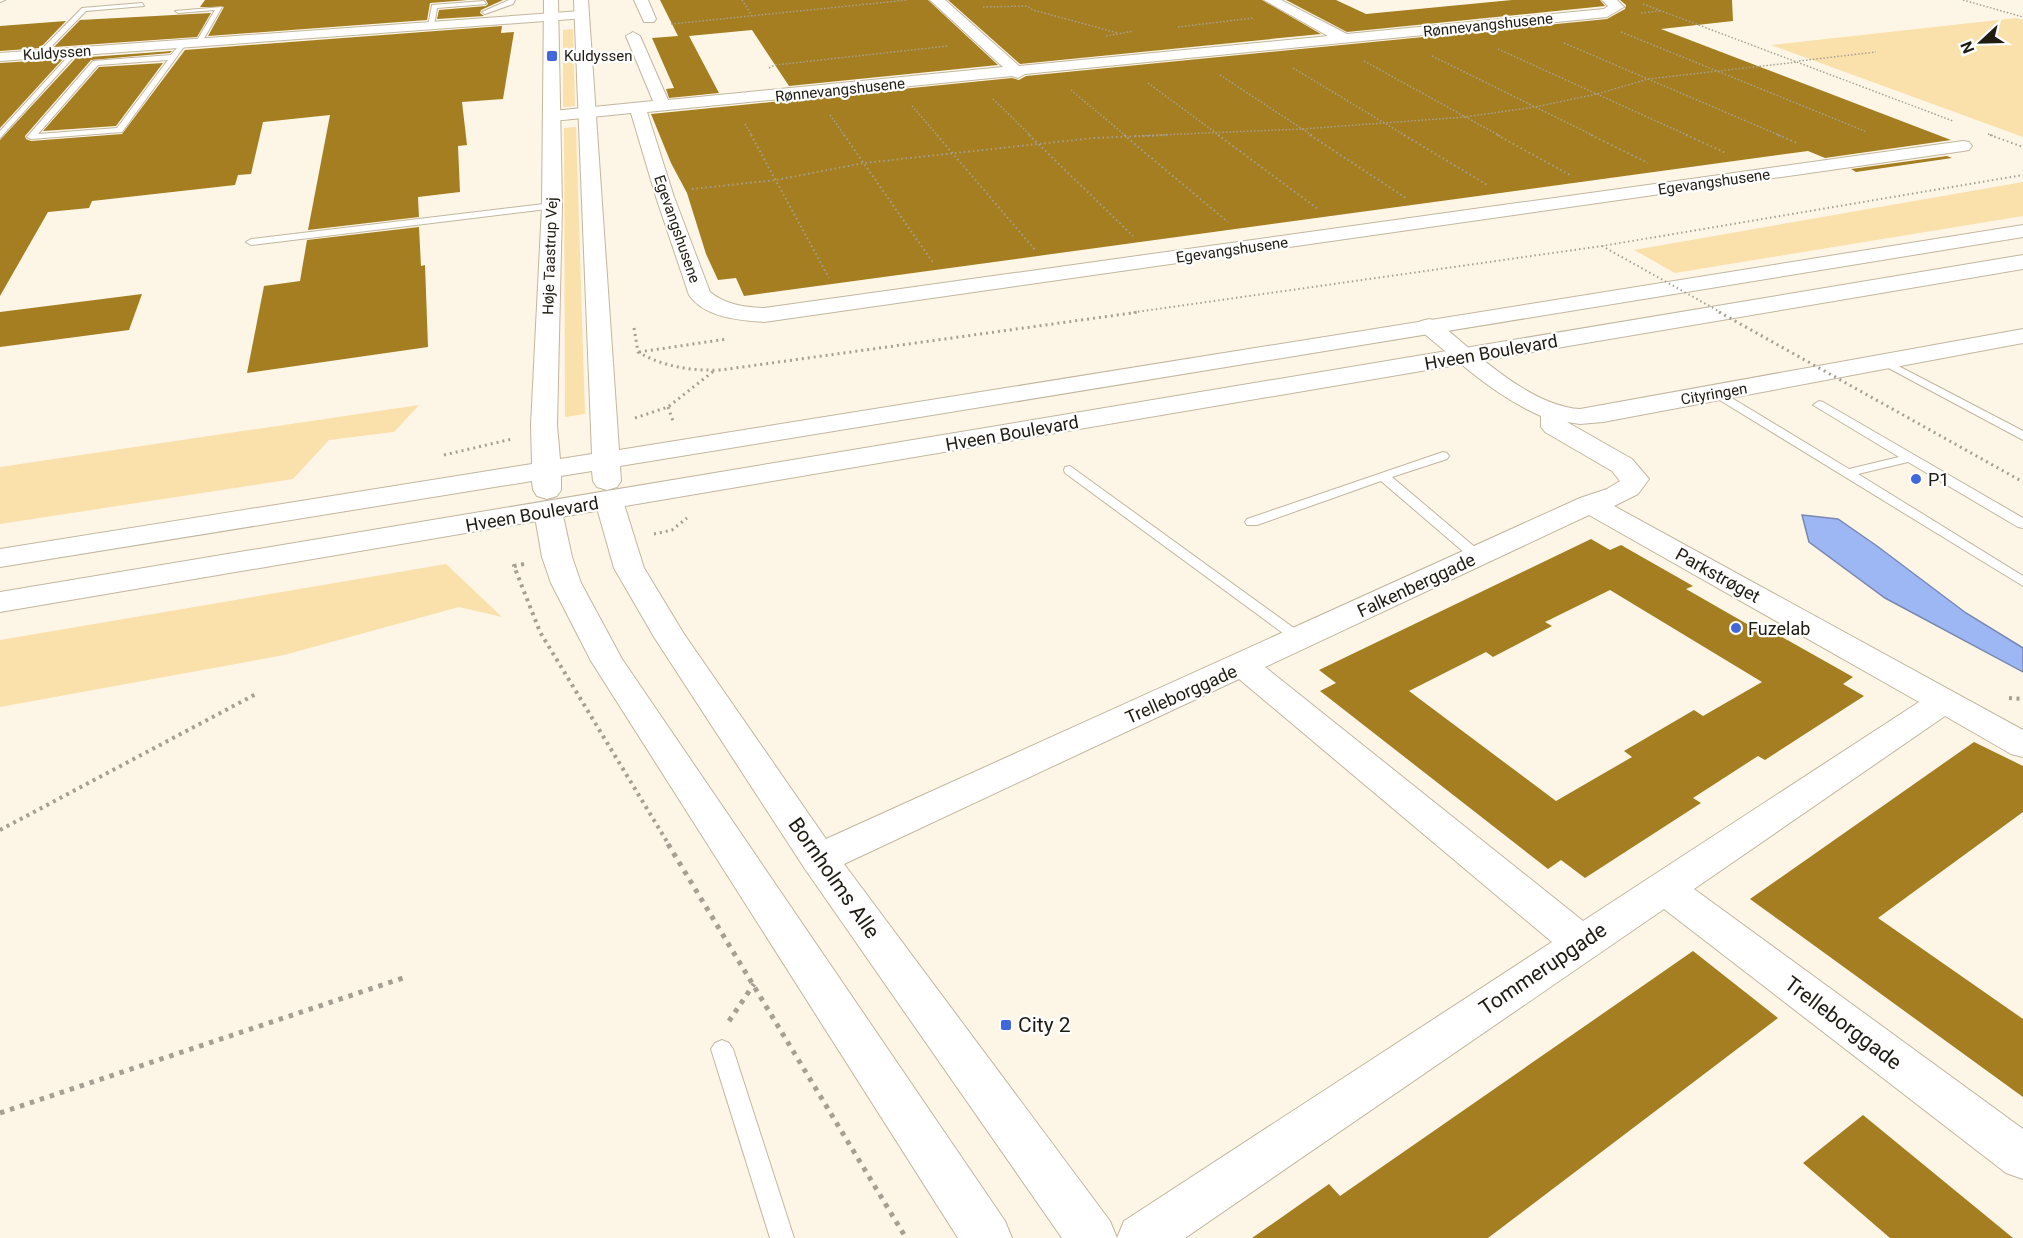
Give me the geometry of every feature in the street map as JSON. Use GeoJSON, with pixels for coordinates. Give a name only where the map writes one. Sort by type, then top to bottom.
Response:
{"type":"FeatureCollection","features":[{"type":"Feature","properties":{"kind":"street","name":"Høje Taastrup Vej"},"geometry":{"type":"LineString","coordinates":[[548,511],[545,407],[552,206],[551,0]]}},
{"type":"Feature","properties":{"kind":"street"},"geometry":{"type":"LineString","coordinates":[[641,0],[656,22]]}},
{"type":"Feature","properties":{"kind":"street"},"geometry":{"type":"LineString","coordinates":[[1271,0],[1345,39]]}},
{"type":"Feature","properties":{"kind":"street","name":"Rønnevangshusene"},"geometry":{"type":"LineString","coordinates":[[553,116],[1017,73],[1582,16],[1607,13],[1616,9],[1617,5],[1609,0]]}},
{"type":"Feature","properties":{"kind":"street"},"geometry":{"type":"LineString","coordinates":[[943,5],[1017,73]]}},
{"type":"Feature","properties":{"kind":"street","name":"Kuldyssen"},"geometry":{"type":"LineString","coordinates":[[0,57],[431,26],[485,17],[550,17],[581,7]]}},
{"type":"Feature","properties":{"kind":"street"},"geometry":{"type":"LineString","coordinates":[[581,7],[609,501]]}},
{"type":"Feature","properties":{"kind":"street"},"geometry":{"type":"LineString","coordinates":[[633,36],[663,107]]}},
{"type":"Feature","properties":{"kind":"street","name":"Egevangshusene"},"geometry":{"type":"LineString","coordinates":[[638,109],[663,193],[700,296],[712,305],[735,312],[764,315],[1963,146]]}},
{"type":"Feature","properties":{"kind":"street","name":"Hveen Boulevard"},"geometry":{"type":"LineString","coordinates":[[0,558],[2023,231]]}},
{"type":"Feature","properties":{"kind":"street","name":"Hveen Boulevard"},"geometry":{"type":"LineString","coordinates":[[0,602],[2023,262]]}},
{"type":"Feature","properties":{"kind":"street","name":"Cityringen"},"geometry":{"type":"LineString","coordinates":[[1429,326],[1525,399],[1554,412],[1575,416],[1717,393],[2023,336]]}},
{"type":"Feature","properties":{"kind":"street"},"geometry":{"type":"LineString","coordinates":[[1554,412],[1554,427],[1622,465],[1635,479],[1634,485],[1628,490],[1590,504]]}},
{"type":"Feature","properties":{"kind":"street","name":"Bornholms Alle"},"geometry":{"type":"LineString","coordinates":[[609,501],[629,568],[670,637],[819,859],[1092,1238]]}},
{"type":"Feature","properties":{"kind":"street","name":"Falkenberggade"},"geometry":{"type":"LineString","coordinates":[[1242,665],[1590,504]]}},
{"type":"Feature","properties":{"kind":"street","name":"Parkstrøget"},"geometry":{"type":"LineString","coordinates":[[1590,504],[2023,745]]}},
{"type":"Feature","properties":{"kind":"street"},"geometry":{"type":"LineString","coordinates":[[548,511],[557,556],[566,583],[607,661],[987,1238]]}},
{"type":"Feature","properties":{"kind":"street","name":"Trelleborggade"},"geometry":{"type":"LineString","coordinates":[[819,859],[1242,665],[1582,943]]}},
{"type":"Feature","properties":{"kind":"street","name":"Tommerupgade"},"geometry":{"type":"LineString","coordinates":[[1142,1238],[1944,701]]}},
{"type":"Feature","properties":{"kind":"street","name":"Trelleborggade"},"geometry":{"type":"LineString","coordinates":[[1664,888],[2023,1157]]}},
{"type":"Feature","properties":{"kind":"lane"},"geometry":{"type":"LineString","coordinates":[[431,26],[434,6],[484,2],[485,17],[511,3],[512,0]]}},
{"type":"Feature","properties":{"kind":"lane"},"geometry":{"type":"LineString","coordinates":[[41,54],[84,9],[142,5]]}},
{"type":"Feature","properties":{"kind":"lane"},"geometry":{"type":"LineString","coordinates":[[178,11],[220,8],[199,42]]}},
{"type":"Feature","properties":{"kind":"lane"},"geometry":{"type":"LineString","coordinates":[[173,57],[96,63],[31,137],[119,130],[183,44]]}},
{"type":"Feature","properties":{"kind":"lane"},"geometry":{"type":"LineString","coordinates":[[0,136],[76,51]]}},
{"type":"Feature","properties":{"kind":"lane"},"geometry":{"type":"LineString","coordinates":[[251,242],[552,206]]}},
{"type":"Feature","properties":{"kind":"lane"},"geometry":{"type":"LineString","coordinates":[[1885,362],[2023,436]]}},
{"type":"Feature","properties":{"kind":"lane"},"geometry":{"type":"LineString","coordinates":[[1717,393],[2023,582]]}},
{"type":"Feature","properties":{"kind":"lane"},"geometry":{"type":"LineString","coordinates":[[1820,405],[2023,524]]}},
{"type":"Feature","properties":{"kind":"lane"},"geometry":{"type":"LineString","coordinates":[[1252,522],[1443,456]]}},
{"type":"Feature","properties":{"kind":"lane"},"geometry":{"type":"LineString","coordinates":[[1847,473],[1910,458]]}},
{"type":"Feature","properties":{"kind":"lane"},"geometry":{"type":"LineString","coordinates":[[1070,470],[1300,639]]}},
{"type":"Feature","properties":{"kind":"lane"},"geometry":{"type":"LineString","coordinates":[[1383,476],[1478,557]]}},
{"type":"Feature","properties":{"kind":"lane"},"geometry":{"type":"LineString","coordinates":[[722,1048],[782,1238]]}},
{"type":"Feature","properties":{"kind":"path"},"geometry":{"type":"LineString","coordinates":[[741,0],[752,16]]}},
{"type":"Feature","properties":{"kind":"path"},"geometry":{"type":"LineString","coordinates":[[656,22],[752,16],[908,0]]}},
{"type":"Feature","properties":{"kind":"path"},"geometry":{"type":"LineString","coordinates":[[1963,0],[2022,17]]}},
{"type":"Feature","properties":{"kind":"path"},"geometry":{"type":"LineString","coordinates":[[1641,4],[1960,124]]}},
{"type":"Feature","properties":{"kind":"path"},"geometry":{"type":"LineString","coordinates":[[943,5],[1024,5],[1033,10],[1119,33]]}},
{"type":"Feature","properties":{"kind":"path"},"geometry":{"type":"LineString","coordinates":[[1582,16],[1919,153]]}},
{"type":"Feature","properties":{"kind":"path"},"geometry":{"type":"LineString","coordinates":[[1517,22],[1845,163]]}},
{"type":"Feature","properties":{"kind":"path"},"geometry":{"type":"LineString","coordinates":[[1454,28],[1770,174]]}},
{"type":"Feature","properties":{"kind":"path"},"geometry":{"type":"LineString","coordinates":[[1390,35],[1692,185]]}},
{"type":"Feature","properties":{"kind":"path"},"geometry":{"type":"LineString","coordinates":[[1326,41],[1609,196]]}},
{"type":"Feature","properties":{"kind":"path"},"geometry":{"type":"LineString","coordinates":[[763,70],[775,65],[984,42]]}},
{"type":"Feature","properties":{"kind":"path"},"geometry":{"type":"LineString","coordinates":[[1258,48],[1526,208]]}},
{"type":"Feature","properties":{"kind":"path"},"geometry":{"type":"LineString","coordinates":[[663,193],[776,180],[864,163],[954,152],[1125,136],[1302,129],[1465,117],[1535,107],[1597,94],[1648,79],[1876,52]]}},
{"type":"Feature","properties":{"kind":"path"},"geometry":{"type":"LineString","coordinates":[[1190,55],[1439,220]]}},
{"type":"Feature","properties":{"kind":"path"},"geometry":{"type":"LineString","coordinates":[[1121,62],[1350,233]]}},
{"type":"Feature","properties":{"kind":"path"},"geometry":{"type":"LineString","coordinates":[[1047,70],[1256,246]]}},
{"type":"Feature","properties":{"kind":"path"},"geometry":{"type":"LineString","coordinates":[[970,77],[1158,260]]}},
{"type":"Feature","properties":{"kind":"path"},"geometry":{"type":"LineString","coordinates":[[892,85],[954,152],[1056,274]]}},
{"type":"Feature","properties":{"kind":"path"},"geometry":{"type":"LineString","coordinates":[[814,92],[952,289]]}},
{"type":"Feature","properties":{"kind":"path"},"geometry":{"type":"LineString","coordinates":[[733,100],[844,304]]}},
{"type":"Feature","properties":{"kind":"path"},"geometry":{"type":"LineString","coordinates":[[1981,132],[2023,147]]}},
{"type":"Feature","properties":{"kind":"path"},"geometry":{"type":"LineString","coordinates":[[732,338],[638,352],[667,365],[715,370],[1602,246],[2023,175]]}},
{"type":"Feature","properties":{"kind":"path"},"geometry":{"type":"LineString","coordinates":[[1602,246],[2023,482]]}},
{"type":"Feature","properties":{"kind":"path"},"geometry":{"type":"LineString","coordinates":[[668,407],[715,370]]}},
{"type":"Feature","properties":{"kind":"path"},"geometry":{"type":"LineString","coordinates":[[514,566],[540,632],[906,1238]]}},
{"type":"Feature","properties":{"kind":"path"},"geometry":{"type":"LineString","coordinates":[[0,830],[256,694]]}},
{"type":"Feature","properties":{"kind":"path"},"geometry":{"type":"LineString","coordinates":[[0,1113],[403,978]]}},
{"type":"Feature","properties":{"kind":"path"},"geometry":{"type":"LineString","coordinates":[[722,1048],[729,1021],[754,984]]}},
{"type":"Feature","properties":{"kind":"shaded area"},"geometry":{"type":"Polygon","coordinates":[[[2016,18],[2023,20],[2023,137],[1771,45],[2016,18]]]}},
{"type":"Feature","properties":{"kind":"shaded area"},"geometry":{"type":"Polygon","coordinates":[[[573,29],[575,106],[563,107],[563,30],[573,29]]]}},
{"type":"Feature","properties":{"kind":"shaded area"},"geometry":{"type":"Polygon","coordinates":[[[576,127],[585,414],[565,417],[564,128],[576,127]]]}},
{"type":"Feature","properties":{"kind":"shaded area"},"geometry":{"type":"Polygon","coordinates":[[[2023,182],[2023,216],[1675,273],[1634,250],[2023,182]]]}},
{"type":"Feature","properties":{"kind":"shaded area"},"geometry":{"type":"Polygon","coordinates":[[[419,405],[394,432],[329,440],[293,479],[0,524],[0,467],[419,405]]]}},
{"type":"Feature","properties":{"kind":"shaded area"},"geometry":{"type":"Polygon","coordinates":[[[446,564],[502,617],[459,607],[284,655],[0,707],[0,640],[446,564]]]}},
{"type":"Feature","properties":{"kind":"water"},"geometry":{"type":"Polygon","coordinates":[[[1802,515],[1838,519],[1966,613],[2023,648],[2023,672],[1885,598],[1809,542],[1802,515]]]}},
{"type":"Feature","properties":{"kind":"building"},"geometry":{"type":"Polygon","coordinates":[[[205,0],[468,0],[430,3],[427,20],[208,36],[224,7],[200,7],[205,0]]]}},
{"type":"Feature","properties":{"kind":"building"},"geometry":{"type":"Polygon","coordinates":[[[486,0],[503,0],[481,10],[480,13],[484,16],[437,19],[439,10],[486,6],[488,4],[486,0]]]}},
{"type":"Feature","properties":{"kind":"building"},"geometry":{"type":"Polygon","coordinates":[[[660,0],[928,0],[998,65],[789,86],[752,30],[689,36],[719,93],[669,98],[666,89],[674,88],[652,38],[678,36],[660,0]]]}},
{"type":"Feature","properties":{"kind":"building"},"geometry":{"type":"Polygon","coordinates":[[[948,0],[1262,0],[1321,34],[1020,64],[948,0]]]}},
{"type":"Feature","properties":{"kind":"building"},"geometry":{"type":"Polygon","coordinates":[[[1286,0],[1336,0],[1366,14],[1512,0],[1600,0],[1605,6],[1347,32],[1286,0]]]}},
{"type":"Feature","properties":{"kind":"building"},"geometry":{"type":"Polygon","coordinates":[[[1620,0],[1732,0],[1733,21],[1661,29],[1951,140],[1825,158],[1808,151],[744,296],[736,278],[718,280],[706,254],[687,193],[671,163],[651,114],[1012,78],[1019,80],[1026,76],[1607,19],[1625,9],[1626,5],[1620,0]]]}},
{"type":"Feature","properties":{"kind":"building"},"geometry":{"type":"Polygon","coordinates":[[[211,13],[197,37],[54,47],[80,20],[211,13]]]}},
{"type":"Feature","properties":{"kind":"building"},"geometry":{"type":"Polygon","coordinates":[[[66,21],[40,48],[0,51],[0,26],[66,21]]]}},
{"type":"Feature","properties":{"kind":"building"},"geometry":{"type":"Polygon","coordinates":[[[502,26],[501,33],[514,32],[503,99],[462,102],[467,145],[458,146],[460,192],[418,197],[419,217],[308,230],[330,115],[263,122],[251,174],[238,175],[235,185],[92,201],[89,208],[48,212],[0,296],[0,140],[76,58],[172,51],[91,60],[25,136],[26,139],[31,141],[122,134],[185,50],[502,26]]]}},
{"type":"Feature","properties":{"kind":"building"},"geometry":{"type":"Polygon","coordinates":[[[63,59],[0,128],[0,63],[63,59]]]}},
{"type":"Feature","properties":{"kind":"building"},"geometry":{"type":"Polygon","coordinates":[[[163,63],[116,126],[43,131],[99,67],[163,63]]]}},
{"type":"Feature","properties":{"kind":"building"},"geometry":{"type":"Polygon","coordinates":[[[1947,156],[1952,158],[1856,172],[1851,169],[1947,156]]]}},
{"type":"Feature","properties":{"kind":"building"},"geometry":{"type":"Polygon","coordinates":[[[419,227],[421,266],[425,265],[428,347],[247,373],[264,286],[300,281],[307,240],[419,227]]]}},
{"type":"Feature","properties":{"kind":"building"},"geometry":{"type":"Polygon","coordinates":[[[142,294],[129,330],[0,347],[0,312],[142,294]]]}},
{"type":"Feature","properties":{"kind":"building"},"geometry":{"type":"Polygon","coordinates":[[[1591,539],[1610,550],[1621,545],[1693,586],[1686,589],[1761,632],[1768,629],[1853,677],[1843,684],[1864,696],[1765,760],[1758,756],[1693,798],[1701,803],[1585,878],[1561,860],[1548,869],[1320,691],[1336,683],[1319,670],[1591,539]],[[1610,590],[1545,622],[1552,626],[1493,657],[1486,652],[1409,691],[1556,801],[1632,757],[1624,751],[1694,710],[1703,716],[1762,682],[1610,590]]]}},
{"type":"Feature","properties":{"kind":"building"},"geometry":{"type":"Polygon","coordinates":[[[1974,742],[2023,766],[2023,812],[1878,918],[2023,1019],[2023,1097],[1750,899],[1974,742]]]}},
{"type":"Feature","properties":{"kind":"building"},"geometry":{"type":"Polygon","coordinates":[[[1693,951],[1778,1018],[1488,1238],[1252,1238],[1329,1184],[1340,1196],[1693,951]]]}},
{"type":"Feature","properties":{"kind":"building"},"geometry":{"type":"Polygon","coordinates":[[[1863,1115],[2013,1238],[1890,1238],[1803,1163],[1863,1115]]]}},
{"type":"Feature","properties":{"kind":"place","name":"Kuldyssen"},"geometry":{"type":"Point","coordinates":[552,56]}},
{"type":"Feature","properties":{"kind":"place","name":"P1"},"geometry":{"type":"Point","coordinates":[1916,479]}},
{"type":"Feature","properties":{"kind":"place","name":"Fuzelab"},"geometry":{"type":"Point","coordinates":[1736,628]}},
{"type":"Feature","properties":{"kind":"place","name":"City 2"},"geometry":{"type":"Point","coordinates":[1006,1025]}}]}
